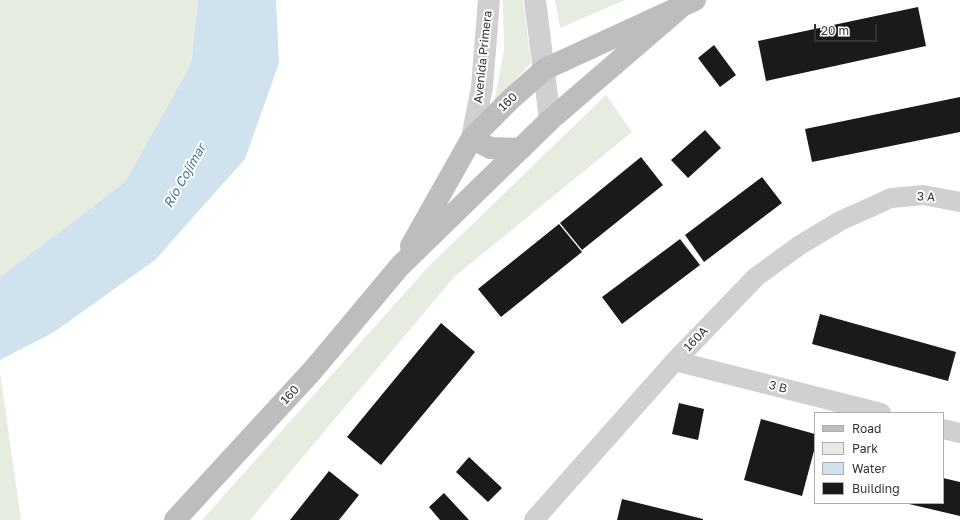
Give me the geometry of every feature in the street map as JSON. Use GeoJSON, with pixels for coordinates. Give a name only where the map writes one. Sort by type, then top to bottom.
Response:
{"type":"FeatureCollection","features":[{"type":"Feature","properties":{"kind":"main road","name":"160"},"geometry":{"type":"LineString","coordinates":[[400,266],[472,138],[512,98],[544,69],[688,4]]}},
{"type":"Feature","properties":{"kind":"main road","name":"160"},"geometry":{"type":"LineString","coordinates":[[175,520],[313,370],[400,266],[550,120],[688,4]]}},
{"type":"Feature","properties":{"kind":"main road"},"geometry":{"type":"LineString","coordinates":[[472,138],[490,148],[521,149]]}},
{"type":"Feature","properties":{"kind":"street","name":"Avenida Primera"},"geometry":{"type":"LineString","coordinates":[[472,138],[482,87],[489,0]]}},
{"type":"Feature","properties":{"kind":"street"},"geometry":{"type":"LineString","coordinates":[[535,0],[550,120]]}},
{"type":"Feature","properties":{"kind":"street","name":"3 A"},"geometry":{"type":"LineString","coordinates":[[891,198],[923,195],[960,202]]}},
{"type":"Feature","properties":{"kind":"street","name":"160A"},"geometry":{"type":"LineString","coordinates":[[534,520],[675,361],[756,277],[800,245],[840,221],[891,198]]}},
{"type":"Feature","properties":{"kind":"street","name":"3 B"},"geometry":{"type":"LineString","coordinates":[[675,361],[877,412]]}},
{"type":"Feature","properties":{"kind":"street"},"geometry":{"type":"LineString","coordinates":[[944,429],[960,433]]}},
{"type":"Feature","properties":{"kind":"green space"},"geometry":{"type":"Polygon","coordinates":[[[0,0],[198,0],[191,64],[125,182],[0,277],[0,0]]]}},
{"type":"Feature","properties":{"kind":"green space"},"geometry":{"type":"Polygon","coordinates":[[[503,0],[523,0],[531,63],[494,103],[504,50],[503,0]]]}},
{"type":"Feature","properties":{"kind":"green space"},"geometry":{"type":"Polygon","coordinates":[[[555,0],[625,0],[560,28],[555,0]]]}},
{"type":"Feature","properties":{"kind":"green space"},"geometry":{"type":"Polygon","coordinates":[[[606,95],[632,132],[454,277],[250,520],[202,520],[428,267],[606,95]]]}},
{"type":"Feature","properties":{"kind":"green space"},"geometry":{"type":"Polygon","coordinates":[[[0,372],[21,520],[0,520],[0,372]]]}},
{"type":"Feature","properties":{"kind":"water","name":"Río Cojímar"},"geometry":{"type":"Polygon","coordinates":[[[198,0],[276,0],[279,63],[245,159],[155,260],[54,332],[0,360],[0,277],[125,182],[191,64],[198,0]]]}},
{"type":"Feature","properties":{"kind":"building"},"geometry":{"type":"Polygon","coordinates":[[[918,7],[926,46],[766,81],[758,41],[918,7]]]}},
{"type":"Feature","properties":{"kind":"building"},"geometry":{"type":"Polygon","coordinates":[[[714,45],[736,75],[720,87],[698,58],[714,45]]]}},
{"type":"Feature","properties":{"kind":"building"},"geometry":{"type":"Polygon","coordinates":[[[960,97],[960,132],[812,162],[805,129],[960,97]]]}},
{"type":"Feature","properties":{"kind":"building"},"geometry":{"type":"Polygon","coordinates":[[[705,130],[721,148],[688,178],[671,160],[705,130]]]}},
{"type":"Feature","properties":{"kind":"building"},"geometry":{"type":"Polygon","coordinates":[[[641,157],[663,185],[582,250],[560,223],[641,157]]]}},
{"type":"Feature","properties":{"kind":"building"},"geometry":{"type":"Polygon","coordinates":[[[762,177],[782,203],[704,262],[685,235],[762,177]]]}},
{"type":"Feature","properties":{"kind":"building"},"geometry":{"type":"Polygon","coordinates":[[[559,224],[582,252],[501,317],[478,289],[559,224]]]}},
{"type":"Feature","properties":{"kind":"building"},"geometry":{"type":"Polygon","coordinates":[[[680,239],[700,265],[622,324],[602,297],[680,239]]]}},
{"type":"Feature","properties":{"kind":"building"},"geometry":{"type":"Polygon","coordinates":[[[820,314],[956,352],[948,381],[812,344],[820,314]]]}},
{"type":"Feature","properties":{"kind":"building"},"geometry":{"type":"Polygon","coordinates":[[[441,323],[475,352],[381,465],[347,437],[441,323]]]}},
{"type":"Feature","properties":{"kind":"building"},"geometry":{"type":"Polygon","coordinates":[[[679,403],[704,409],[698,440],[672,434],[679,403]]]}},
{"type":"Feature","properties":{"kind":"building"},"geometry":{"type":"Polygon","coordinates":[[[761,419],[814,434],[814,451],[802,496],[744,480],[761,419]]]}},
{"type":"Feature","properties":{"kind":"building"},"geometry":{"type":"Polygon","coordinates":[[[469,457],[502,488],[488,502],[456,472],[469,457]]]}},
{"type":"Feature","properties":{"kind":"building"},"geometry":{"type":"Polygon","coordinates":[[[329,471],[359,495],[339,520],[290,520],[329,471]]]}},
{"type":"Feature","properties":{"kind":"building"},"geometry":{"type":"Polygon","coordinates":[[[944,478],[960,482],[960,516],[909,504],[944,504],[944,478]]]}},
{"type":"Feature","properties":{"kind":"building"},"geometry":{"type":"Polygon","coordinates":[[[444,493],[469,520],[440,520],[429,507],[444,493]]]}},
{"type":"Feature","properties":{"kind":"building"},"geometry":{"type":"Polygon","coordinates":[[[622,499],[703,519],[703,520],[617,520],[622,499]]]}}]}
